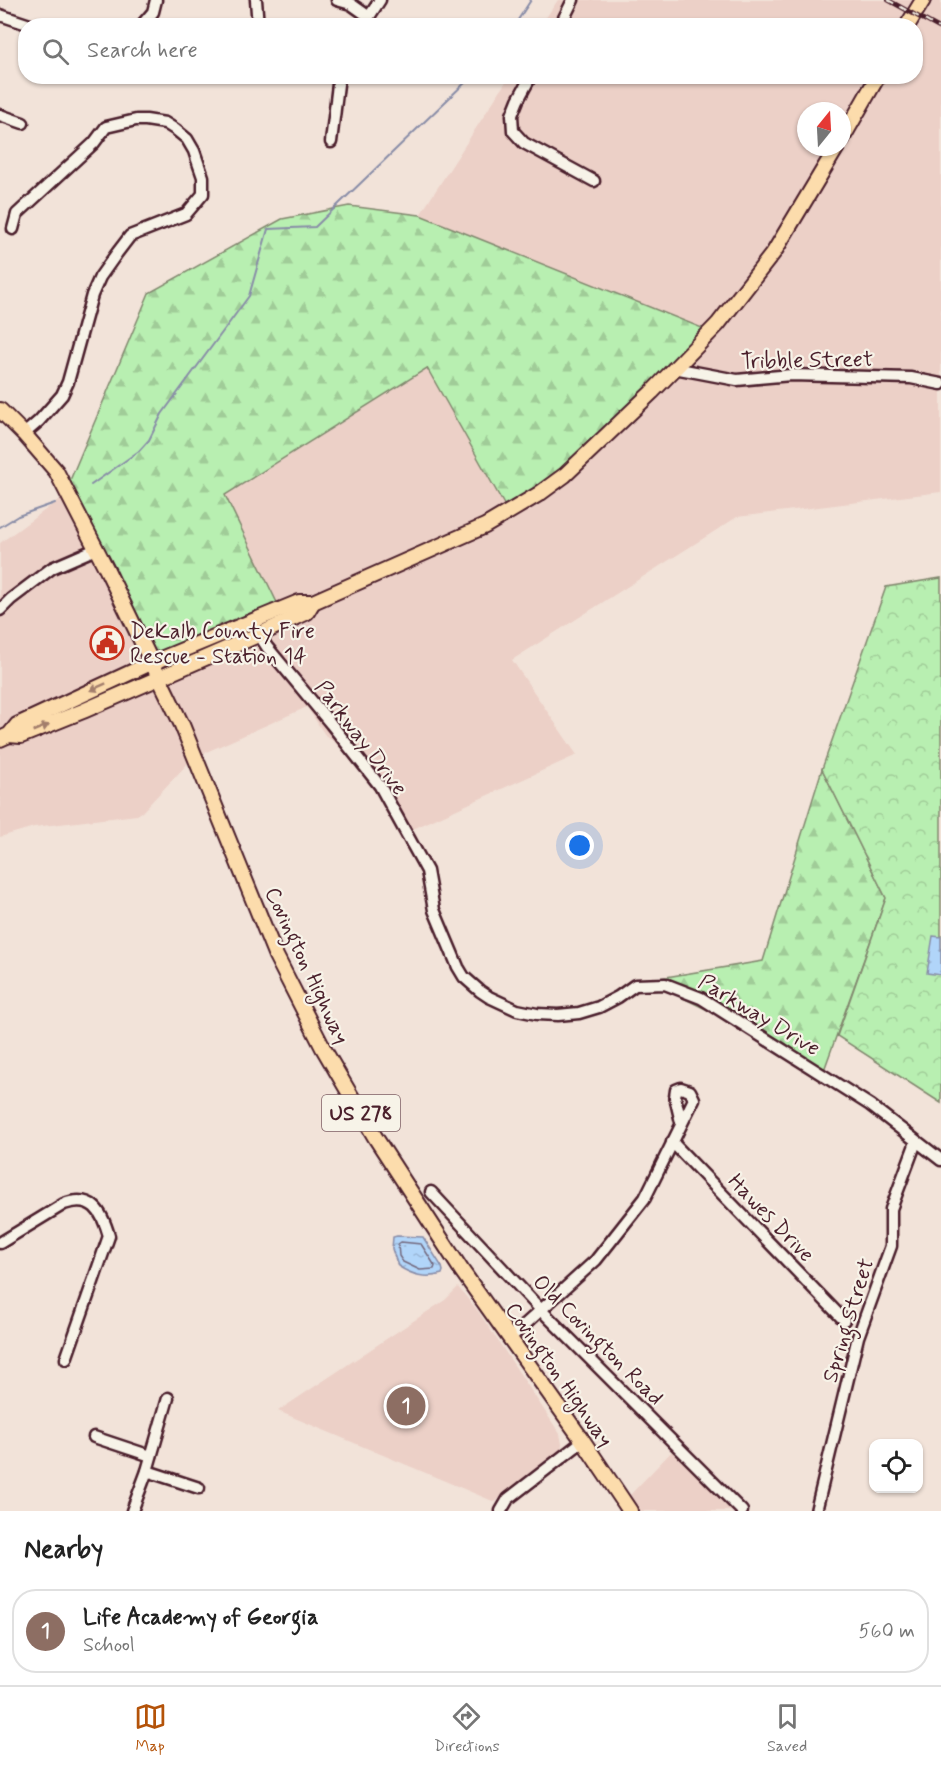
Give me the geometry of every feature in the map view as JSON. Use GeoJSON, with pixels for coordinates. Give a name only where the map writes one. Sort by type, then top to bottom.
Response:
{"type":"FeatureCollection","features":[{"type":"Feature","properties":{"kind":"main road"},"geometry":{"type":"LineString","coordinates":[[912,18],[923,0]]}},
{"type":"Feature","properties":{"kind":"main road"},"geometry":{"type":"LineString","coordinates":[[851,123],[873,84]]}},
{"type":"Feature","properties":{"kind":"main road"},"geometry":{"type":"LineString","coordinates":[[4,737],[17,725],[151,663],[299,602],[313,602],[445,545],[485,526],[539,494],[588,453],[718,324],[766,263],[831,156]]}},
{"type":"Feature","properties":{"kind":"main road","name":"Covington Highway"},"geometry":{"type":"LineString","coordinates":[[0,410],[56,471],[96,549],[182,724],[276,956],[309,1023],[375,1137],[462,1271],[630,1511]]}},
{"type":"Feature","properties":{"kind":"main road"},"geometry":{"type":"LineString","coordinates":[[4,737],[21,736],[258,635],[307,612],[313,602]]}},
{"type":"Feature","properties":{"kind":"street"},"geometry":{"type":"LineString","coordinates":[[148,18],[153,12],[156,0]]}},
{"type":"Feature","properties":{"kind":"street"},"geometry":{"type":"LineString","coordinates":[[256,0],[257,18]]}},
{"type":"Feature","properties":{"kind":"street"},"geometry":{"type":"LineString","coordinates":[[337,0],[351,4],[363,18]]}},
{"type":"Feature","properties":{"kind":"street"},"geometry":{"type":"LineString","coordinates":[[367,18],[380,0]]}},
{"type":"Feature","properties":{"kind":"street"},"geometry":{"type":"LineString","coordinates":[[564,18],[573,0]]}},
{"type":"Feature","properties":{"kind":"street"},"geometry":{"type":"LineString","coordinates":[[0,15],[18,21]]}},
{"type":"Feature","properties":{"kind":"street"},"geometry":{"type":"LineString","coordinates":[[331,142],[338,84]]}},
{"type":"Feature","properties":{"kind":"street"},"geometry":{"type":"LineString","coordinates":[[527,84],[512,116],[513,131],[524,143],[594,181]]}},
{"type":"Feature","properties":{"kind":"street"},"geometry":{"type":"LineString","coordinates":[[0,115],[23,123]]}},
{"type":"Feature","properties":{"kind":"street"},"geometry":{"type":"LineString","coordinates":[[13,229],[17,214],[94,143],[106,127],[136,120],[165,123],[187,139],[194,151],[203,177],[203,194],[186,214],[130,236],[117,253],[100,277],[92,296],[68,382],[62,395],[24,434]]}},
{"type":"Feature","properties":{"kind":"street","name":"Tribble Street"},"geometry":{"type":"LineString","coordinates":[[674,369],[737,380],[793,375],[911,378],[941,384]]}},
{"type":"Feature","properties":{"kind":"street"},"geometry":{"type":"LineString","coordinates":[[0,610],[52,568],[96,549]]}},
{"type":"Feature","properties":{"kind":"street","name":"Parkway Drive"},"geometry":{"type":"LineString","coordinates":[[253,621],[258,635],[380,786],[427,871],[434,910],[458,967],[464,977],[480,991],[489,998],[517,1010],[558,1015],[579,1013],[599,1007],[635,985],[665,984],[701,998],[870,1105],[941,1160]]}},
{"type":"Feature","properties":{"kind":"street"},"geometry":{"type":"LineString","coordinates":[[509,1339],[596,1260],[645,1197],[681,1122]]}},
{"type":"Feature","properties":{"kind":"street","name":"Hawes Drive"},"geometry":{"type":"LineString","coordinates":[[672,1142],[844,1320]]}},
{"type":"Feature","properties":{"kind":"street","name":"Spring Street"},"geometry":{"type":"LineString","coordinates":[[816,1511],[858,1337],[891,1246],[891,1209],[916,1142]]}},
{"type":"Feature","properties":{"kind":"street","name":"Old Covington Road"},"geometry":{"type":"LineString","coordinates":[[431,1192],[542,1311],[742,1511]]}},
{"type":"Feature","properties":{"kind":"street"},"geometry":{"type":"LineString","coordinates":[[0,1243],[64,1204],[74,1201],[87,1202],[98,1209],[105,1221],[109,1236],[66,1359]]}},
{"type":"Feature","properties":{"kind":"street"},"geometry":{"type":"LineString","coordinates":[[132,1511],[147,1471],[168,1398]]}},
{"type":"Feature","properties":{"kind":"street"},"geometry":{"type":"LineString","coordinates":[[94,1437],[151,1456]]}},
{"type":"Feature","properties":{"kind":"street"},"geometry":{"type":"LineString","coordinates":[[501,1511],[508,1499],[583,1441]]}},
{"type":"Feature","properties":{"kind":"street"},"geometry":{"type":"LineString","coordinates":[[147,1471],[199,1488]]}},
{"type":"Feature","properties":{"kind":"shaded area"},"geometry":{"type":"Polygon","coordinates":[[[558,0],[941,0],[941,492],[737,517],[512,660],[577,755],[404,833],[364,764],[325,735],[307,707],[193,758],[137,815],[34,827],[0,837],[0,543],[63,497],[281,613],[225,496],[428,367],[506,508],[712,332],[420,215],[504,84],[923,84],[923,18],[546,18],[558,0]]]}},
{"type":"Feature","properties":{"kind":"shaded area"},"geometry":{"type":"Polygon","coordinates":[[[458,1287],[478,1311],[560,1434],[562,1444],[561,1450],[495,1502],[278,1411],[445,1300],[458,1287]]]}},
{"type":"Feature","properties":{"kind":"shaded area"},"geometry":{"type":"Polygon","coordinates":[[[676,1447],[737,1511],[637,1511],[628,1497],[676,1447]]]}},
{"type":"Feature","properties":{"kind":"green space"},"geometry":{"type":"Polygon","coordinates":[[[349,206],[420,215],[712,332],[578,466],[506,508],[427,368],[225,495],[282,613],[159,678],[63,497],[149,293],[282,219],[349,206]]]}},
{"type":"Feature","properties":{"kind":"green space"},"geometry":{"type":"Polygon","coordinates":[[[941,578],[941,1103],[837,1036],[886,898],[822,769],[886,587],[941,578]]]}},
{"type":"Feature","properties":{"kind":"green space"},"geometry":{"type":"Polygon","coordinates":[[[822,769],[886,898],[823,1073],[796,1053],[675,994],[654,979],[763,961],[822,769]]]}},
{"type":"Feature","properties":{"kind":"water"},"geometry":{"type":"Polygon","coordinates":[[[933,936],[941,937],[941,975],[927,973],[933,936]]]}},
{"type":"Feature","properties":{"kind":"water"},"geometry":{"type":"Polygon","coordinates":[[[393,1237],[423,1237],[442,1267],[442,1274],[419,1275],[398,1266],[392,1249],[393,1237]]]}},
{"type":"Feature","properties":{"kind":"waterway"},"geometry":{"type":"LineString","coordinates":[[519,18],[531,0]]}},
{"type":"Feature","properties":{"kind":"waterway"},"geometry":{"type":"LineString","coordinates":[[91,485],[139,451],[149,440],[162,414],[249,296],[268,229],[315,227],[464,84]]}},
{"type":"Feature","properties":{"kind":"waterway"},"geometry":{"type":"LineString","coordinates":[[0,527],[18,516],[55,503]]}},
{"type":"Feature","properties":{"kind":"railway"},"geometry":{"type":"LineString","coordinates":[[888,0],[921,18]]}},
{"type":"Feature","properties":{"kind":"railway"},"geometry":{"type":"LineString","coordinates":[[923,19],[941,29]]}},
{"type":"Feature","properties":{"kind":"place","name":"DeKalb County Fire Rescue - Station 14"},"geometry":{"type":"Point","coordinates":[107,643]}},
{"type":"Feature","properties":{"kind":"place","name":"Life Academy of Georgia"},"geometry":{"type":"Point","coordinates":[406,1406]}}]}
